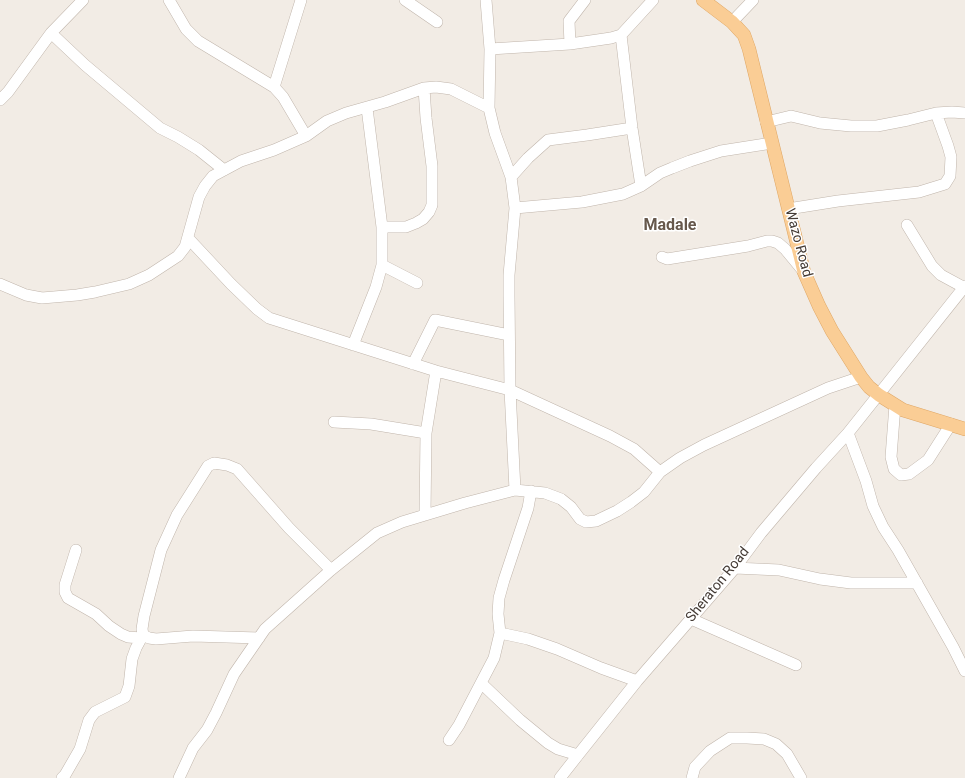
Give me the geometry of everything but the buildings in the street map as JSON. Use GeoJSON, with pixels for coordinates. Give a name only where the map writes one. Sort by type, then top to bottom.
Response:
{"type":"FeatureCollection","features":[{"type":"Feature","properties":{"kind":"main road","name":"Wazo Road"},"geometry":{"type":"LineString","coordinates":[[703,0],[732,22],[744,35],[804,272],[832,331],[861,377],[869,387],[879,395],[903,410],[965,429]]}},
{"type":"Feature","properties":{"kind":"street"},"geometry":{"type":"LineString","coordinates":[[0,100],[8,92],[50,33],[83,0]]}},
{"type":"Feature","properties":{"kind":"street"},"geometry":{"type":"LineString","coordinates":[[169,0],[186,29],[198,41],[274,87],[287,103],[306,136]]}},
{"type":"Feature","properties":{"kind":"street"},"geometry":{"type":"LineString","coordinates":[[274,87],[301,0]]}},
{"type":"Feature","properties":{"kind":"street"},"geometry":{"type":"LineString","coordinates":[[405,0],[437,22]]}},
{"type":"Feature","properties":{"kind":"street"},"geometry":{"type":"LineString","coordinates":[[486,0],[490,49],[489,108],[495,133],[511,177],[515,208],[509,274],[510,390],[515,490]]}},
{"type":"Feature","properties":{"kind":"street"},"geometry":{"type":"LineString","coordinates":[[570,44],[569,21],[585,0]]}},
{"type":"Feature","properties":{"kind":"street"},"geometry":{"type":"LineString","coordinates":[[490,49],[570,44],[611,38],[621,35],[653,0]]}},
{"type":"Feature","properties":{"kind":"street"},"geometry":{"type":"LineString","coordinates":[[732,22],[753,0]]}},
{"type":"Feature","properties":{"kind":"street"},"geometry":{"type":"LineString","coordinates":[[50,33],[85,65],[160,128],[199,150],[224,170]]}},
{"type":"Feature","properties":{"kind":"street"},"geometry":{"type":"LineString","coordinates":[[621,35],[632,128],[641,186]]}},
{"type":"Feature","properties":{"kind":"street"},"geometry":{"type":"LineString","coordinates":[[0,284],[26,295],[42,298],[77,295],[128,284],[161,268],[178,256],[184,247],[188,238],[199,197],[213,176],[241,161],[274,150],[306,136],[327,121],[346,112],[367,108],[424,88],[436,87],[451,89],[489,108]]}},
{"type":"Feature","properties":{"kind":"street"},"geometry":{"type":"LineString","coordinates":[[382,228],[406,227],[416,223],[423,219],[429,212],[432,205],[432,166],[424,88]]}},
{"type":"Feature","properties":{"kind":"street"},"geometry":{"type":"LineString","coordinates":[[353,345],[376,287],[382,265],[382,228],[367,108]]}},
{"type":"Feature","properties":{"kind":"street"},"geometry":{"type":"LineString","coordinates":[[788,209],[838,201],[919,192],[945,184],[950,176],[951,157],[936,113]]}},
{"type":"Feature","properties":{"kind":"street"},"geometry":{"type":"LineString","coordinates":[[766,122],[791,116],[820,123],[851,126],[876,126],[936,113],[965,113]]}},
{"type":"Feature","properties":{"kind":"street"},"geometry":{"type":"LineString","coordinates":[[511,177],[528,158],[548,140],[632,128]]}},
{"type":"Feature","properties":{"kind":"street"},"geometry":{"type":"LineString","coordinates":[[515,208],[582,202],[623,194],[641,186],[660,174],[690,161],[721,152],[772,143]]}},
{"type":"Feature","properties":{"kind":"street"},"geometry":{"type":"LineString","coordinates":[[907,225],[932,266],[941,275],[965,287]]}},
{"type":"Feature","properties":{"kind":"street"},"geometry":{"type":"LineString","coordinates":[[188,238],[230,284],[269,318],[436,371],[510,390],[616,439],[634,449],[660,472]]}},
{"type":"Feature","properties":{"kind":"street"},"geometry":{"type":"LineString","coordinates":[[662,258],[667,259],[772,241],[778,243],[785,249],[804,272]]}},
{"type":"Feature","properties":{"kind":"street"},"geometry":{"type":"LineString","coordinates":[[382,265],[416,283]]}},
{"type":"Feature","properties":{"kind":"street","name":"Sheraton Road"},"geometry":{"type":"LineString","coordinates":[[564,777],[578,755],[637,681],[735,568],[761,533],[816,468],[848,433],[965,287]]}},
{"type":"Feature","properties":{"kind":"street"},"geometry":{"type":"LineString","coordinates":[[414,364],[435,320],[509,335]]}},
{"type":"Feature","properties":{"kind":"street"},"geometry":{"type":"LineString","coordinates":[[425,515],[426,433],[436,371]]}},
{"type":"Feature","properties":{"kind":"street"},"geometry":{"type":"LineString","coordinates":[[179,778],[193,748],[207,730],[213,719],[234,674],[266,629],[331,570],[376,533],[402,522],[515,490],[545,493],[561,499],[571,507],[580,519],[586,522],[596,521],[632,502],[644,492],[660,472],[680,458],[704,445],[828,388],[861,377]]}},
{"type":"Feature","properties":{"kind":"street"},"geometry":{"type":"LineString","coordinates":[[895,405],[891,457],[894,469],[901,475],[909,474],[928,460],[952,424]]}},
{"type":"Feature","properties":{"kind":"street"},"geometry":{"type":"LineString","coordinates":[[334,422],[371,424],[426,433]]}},
{"type":"Feature","properties":{"kind":"street"},"geometry":{"type":"LineString","coordinates":[[848,433],[866,481],[873,506],[883,527],[917,583],[965,671]]}},
{"type":"Feature","properties":{"kind":"street"},"geometry":{"type":"LineString","coordinates":[[62,778],[80,749],[89,720],[95,712],[125,697],[129,686],[132,659],[142,637],[144,616],[162,550],[180,509],[208,466],[214,463],[227,465],[237,469],[288,528],[331,570]]}},
{"type":"Feature","properties":{"kind":"street"},"geometry":{"type":"LineString","coordinates":[[449,740],[494,658],[500,633],[498,614],[499,598],[506,572],[528,508],[531,491]]}},
{"type":"Feature","properties":{"kind":"street"},"geometry":{"type":"LineString","coordinates":[[76,550],[65,585],[65,592],[68,598],[96,614],[109,626],[121,634],[128,637],[156,639],[193,636],[259,638]]}},
{"type":"Feature","properties":{"kind":"street"},"geometry":{"type":"LineString","coordinates":[[735,568],[764,568],[820,579],[851,583],[917,583]]}},
{"type":"Feature","properties":{"kind":"street"},"geometry":{"type":"LineString","coordinates":[[691,619],[796,665]]}},
{"type":"Feature","properties":{"kind":"street"},"geometry":{"type":"LineString","coordinates":[[500,633],[528,639],[557,649],[601,668],[637,681]]}},
{"type":"Feature","properties":{"kind":"street"},"geometry":{"type":"LineString","coordinates":[[481,683],[548,743],[566,752],[578,755]]}},
{"type":"Feature","properties":{"kind":"street"},"geometry":{"type":"LineString","coordinates":[[692,778],[695,767],[700,760],[730,738],[764,739],[776,744],[787,754],[801,778]]}},
{"type":"Feature","properties":{"kind":"district","name":"Madale"},"geometry":{"type":"Point","coordinates":[670,226]}}]}
